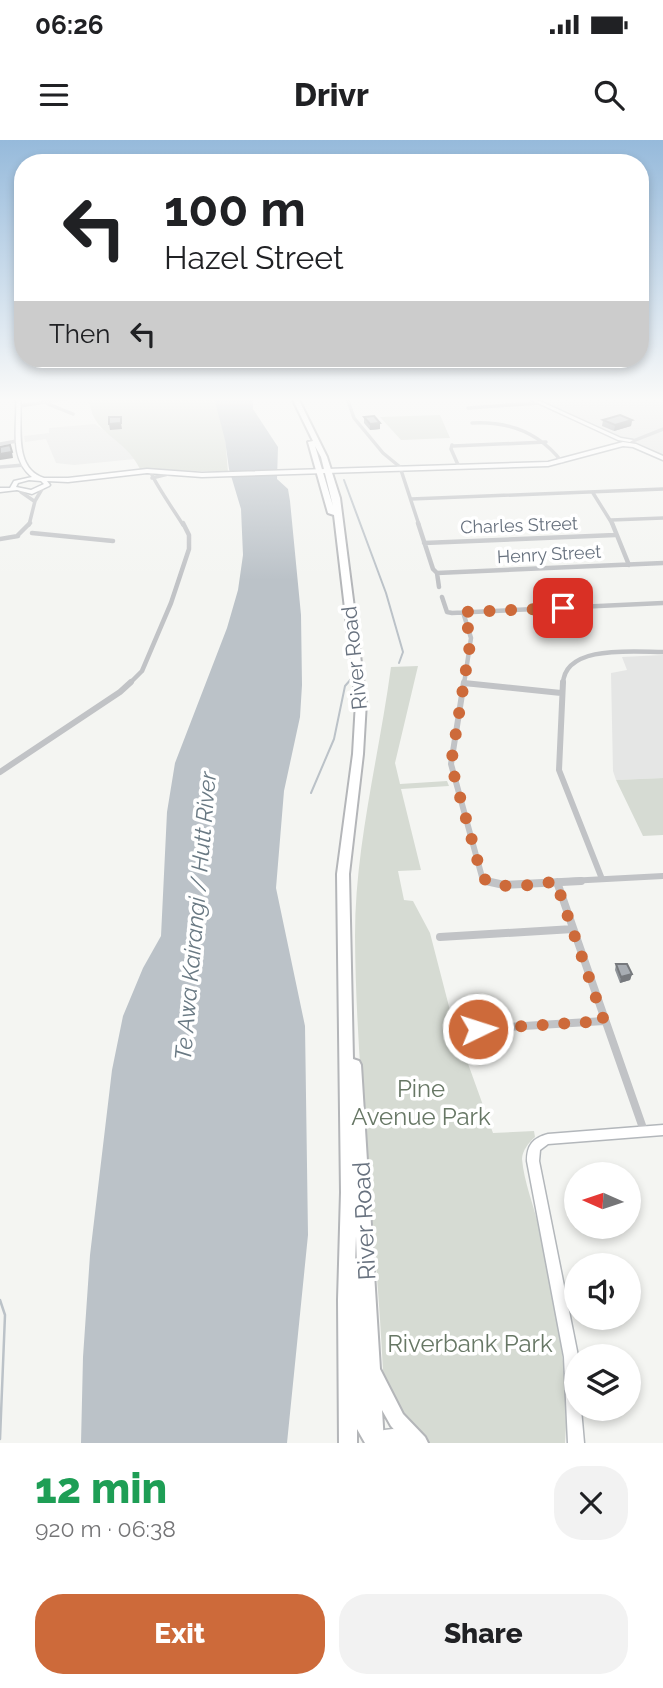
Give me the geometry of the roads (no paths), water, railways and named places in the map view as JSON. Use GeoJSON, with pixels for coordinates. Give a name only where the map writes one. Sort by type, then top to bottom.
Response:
{"type":"FeatureCollection","features":[{"type":"Feature","properties":{"kind":"highway","name":"River Road"},"geometry":{"type":"LineString","coordinates":[[320,459],[337,526],[361,702],[358,754],[344,859],[349,1192],[346,1300],[348,1443]]}},
{"type":"Feature","properties":{"kind":"highway","name":"River Road"},"geometry":{"type":"LineString","coordinates":[[346,957],[360,1152],[375,1442]]}},
{"type":"Feature","properties":{"kind":"highway"},"geometry":{"type":"LineString","coordinates":[[349,1192],[361,1411],[365,1427],[375,1442]]}},
{"type":"Feature","properties":{"kind":"highway"},"geometry":{"type":"LineString","coordinates":[[371,1372],[397,1420],[419,1443]]}},
{"type":"Feature","properties":{"kind":"street"},"geometry":{"type":"LineString","coordinates":[[22,459],[25,467],[42,483]]}},
{"type":"Feature","properties":{"kind":"street"},"geometry":{"type":"LineString","coordinates":[[389,459],[400,469],[424,543],[437,573],[439,587]]}},
{"type":"Feature","properties":{"kind":"street"},"geometry":{"type":"LineString","coordinates":[[455,459],[458,467]]}},
{"type":"Feature","properties":{"kind":"street"},"geometry":{"type":"LineString","coordinates":[[0,488],[172,473],[202,475],[458,467],[562,462],[572,459]]}},
{"type":"Feature","properties":{"kind":"street"},"geometry":{"type":"LineString","coordinates":[[0,467],[25,467]]}},
{"type":"Feature","properties":{"kind":"street"},"geometry":{"type":"LineString","coordinates":[[16,488],[25,467]]}},
{"type":"Feature","properties":{"kind":"street"},"geometry":{"type":"LineString","coordinates":[[0,772],[120,692],[142,671],[171,603],[189,549],[189,536],[152,475]]}},
{"type":"Feature","properties":{"kind":"street"},"geometry":{"type":"LineString","coordinates":[[21,479],[42,483]]}},
{"type":"Feature","properties":{"kind":"street"},"geometry":{"type":"LineString","coordinates":[[17,536],[25,532],[34,520],[34,501],[42,483]]}},
{"type":"Feature","properties":{"kind":"street"},"geometry":{"type":"LineString","coordinates":[[16,488],[34,501]]}},
{"type":"Feature","properties":{"kind":"street"},"geometry":{"type":"LineString","coordinates":[[411,499],[663,489]]}},
{"type":"Feature","properties":{"kind":"street"},"geometry":{"type":"LineString","coordinates":[[593,493],[611,520],[615,536],[629,565]]}},
{"type":"Feature","properties":{"kind":"street"},"geometry":{"type":"LineString","coordinates":[[611,520],[663,518]]}},
{"type":"Feature","properties":{"kind":"street"},"geometry":{"type":"LineString","coordinates":[[32,533],[40,527],[34,520]]}},
{"type":"Feature","properties":{"kind":"street"},"geometry":{"type":"LineString","coordinates":[[0,539],[32,533],[113,541]]}},
{"type":"Feature","properties":{"kind":"street","name":"Charles Street"},"geometry":{"type":"LineString","coordinates":[[424,543],[615,536]]}},
{"type":"Feature","properties":{"kind":"street","name":"Henry Street"},"geometry":{"type":"LineString","coordinates":[[437,573],[663,563]]}},
{"type":"Feature","properties":{"kind":"street"},"geometry":{"type":"LineString","coordinates":[[442,597],[447,612],[663,603]]}},
{"type":"Feature","properties":{"kind":"street"},"geometry":{"type":"LineString","coordinates":[[463,612],[471,638],[451,764],[477,867],[487,882],[499,885],[663,876]]}},
{"type":"Feature","properties":{"kind":"street"},"geometry":{"type":"LineString","coordinates":[[602,879],[559,769],[561,693],[565,668],[578,658],[663,652]]}},
{"type":"Feature","properties":{"kind":"street"},"geometry":{"type":"LineString","coordinates":[[464,683],[561,693]]}},
{"type":"Feature","properties":{"kind":"street"},"geometry":{"type":"LineString","coordinates":[[556,882],[644,1131]]}},
{"type":"Feature","properties":{"kind":"street"},"geometry":{"type":"LineString","coordinates":[[440,937],[573,929]]}},
{"type":"Feature","properties":{"kind":"street"},"geometry":{"type":"LineString","coordinates":[[478,1029],[604,1021]]}},
{"type":"Feature","properties":{"kind":"street"},"geometry":{"type":"LineString","coordinates":[[576,1443],[571,1357],[533,1150],[537,1143],[548,1139],[663,1130]]}},
{"type":"Feature","properties":{"kind":"street"},"geometry":{"type":"LineString","coordinates":[[375,1442],[392,1436],[412,1443]]}},
{"type":"Feature","properties":{"kind":"water","name":"Te Awa Kairangi / Hutt River"},"geometry":{"type":"Polygon","coordinates":[[[228,459],[278,459],[277,479],[288,489],[290,501],[301,615],[300,717],[284,791],[276,888],[305,1026],[308,1235],[287,1443],[81,1443],[83,1357],[90,1255],[112,1070],[123,1016],[143,968],[161,936],[167,812],[175,763],[227,628],[238,590],[243,555],[241,509],[228,459]]]}},
{"type":"Feature","properties":{"kind":"waterway"},"geometry":{"type":"LineString","coordinates":[[344,480],[386,593],[403,652],[399,663]]}},
{"type":"Feature","properties":{"kind":"waterway"},"geometry":{"type":"LineString","coordinates":[[311,793],[334,739],[345,686],[352,678]]}},
{"type":"Feature","properties":{"kind":"waterway"},"geometry":{"type":"LineString","coordinates":[[0,1300],[5,1315],[0,1439]]}},
{"type":"Feature","properties":{"kind":"park label","name":"Pine Avenue Park"},"geometry":{"type":"Point","coordinates":[421,1102]}},
{"type":"Feature","properties":{"kind":"park label","name":"Riverbank Park"},"geometry":{"type":"Point","coordinates":[470,1343]}}]}
